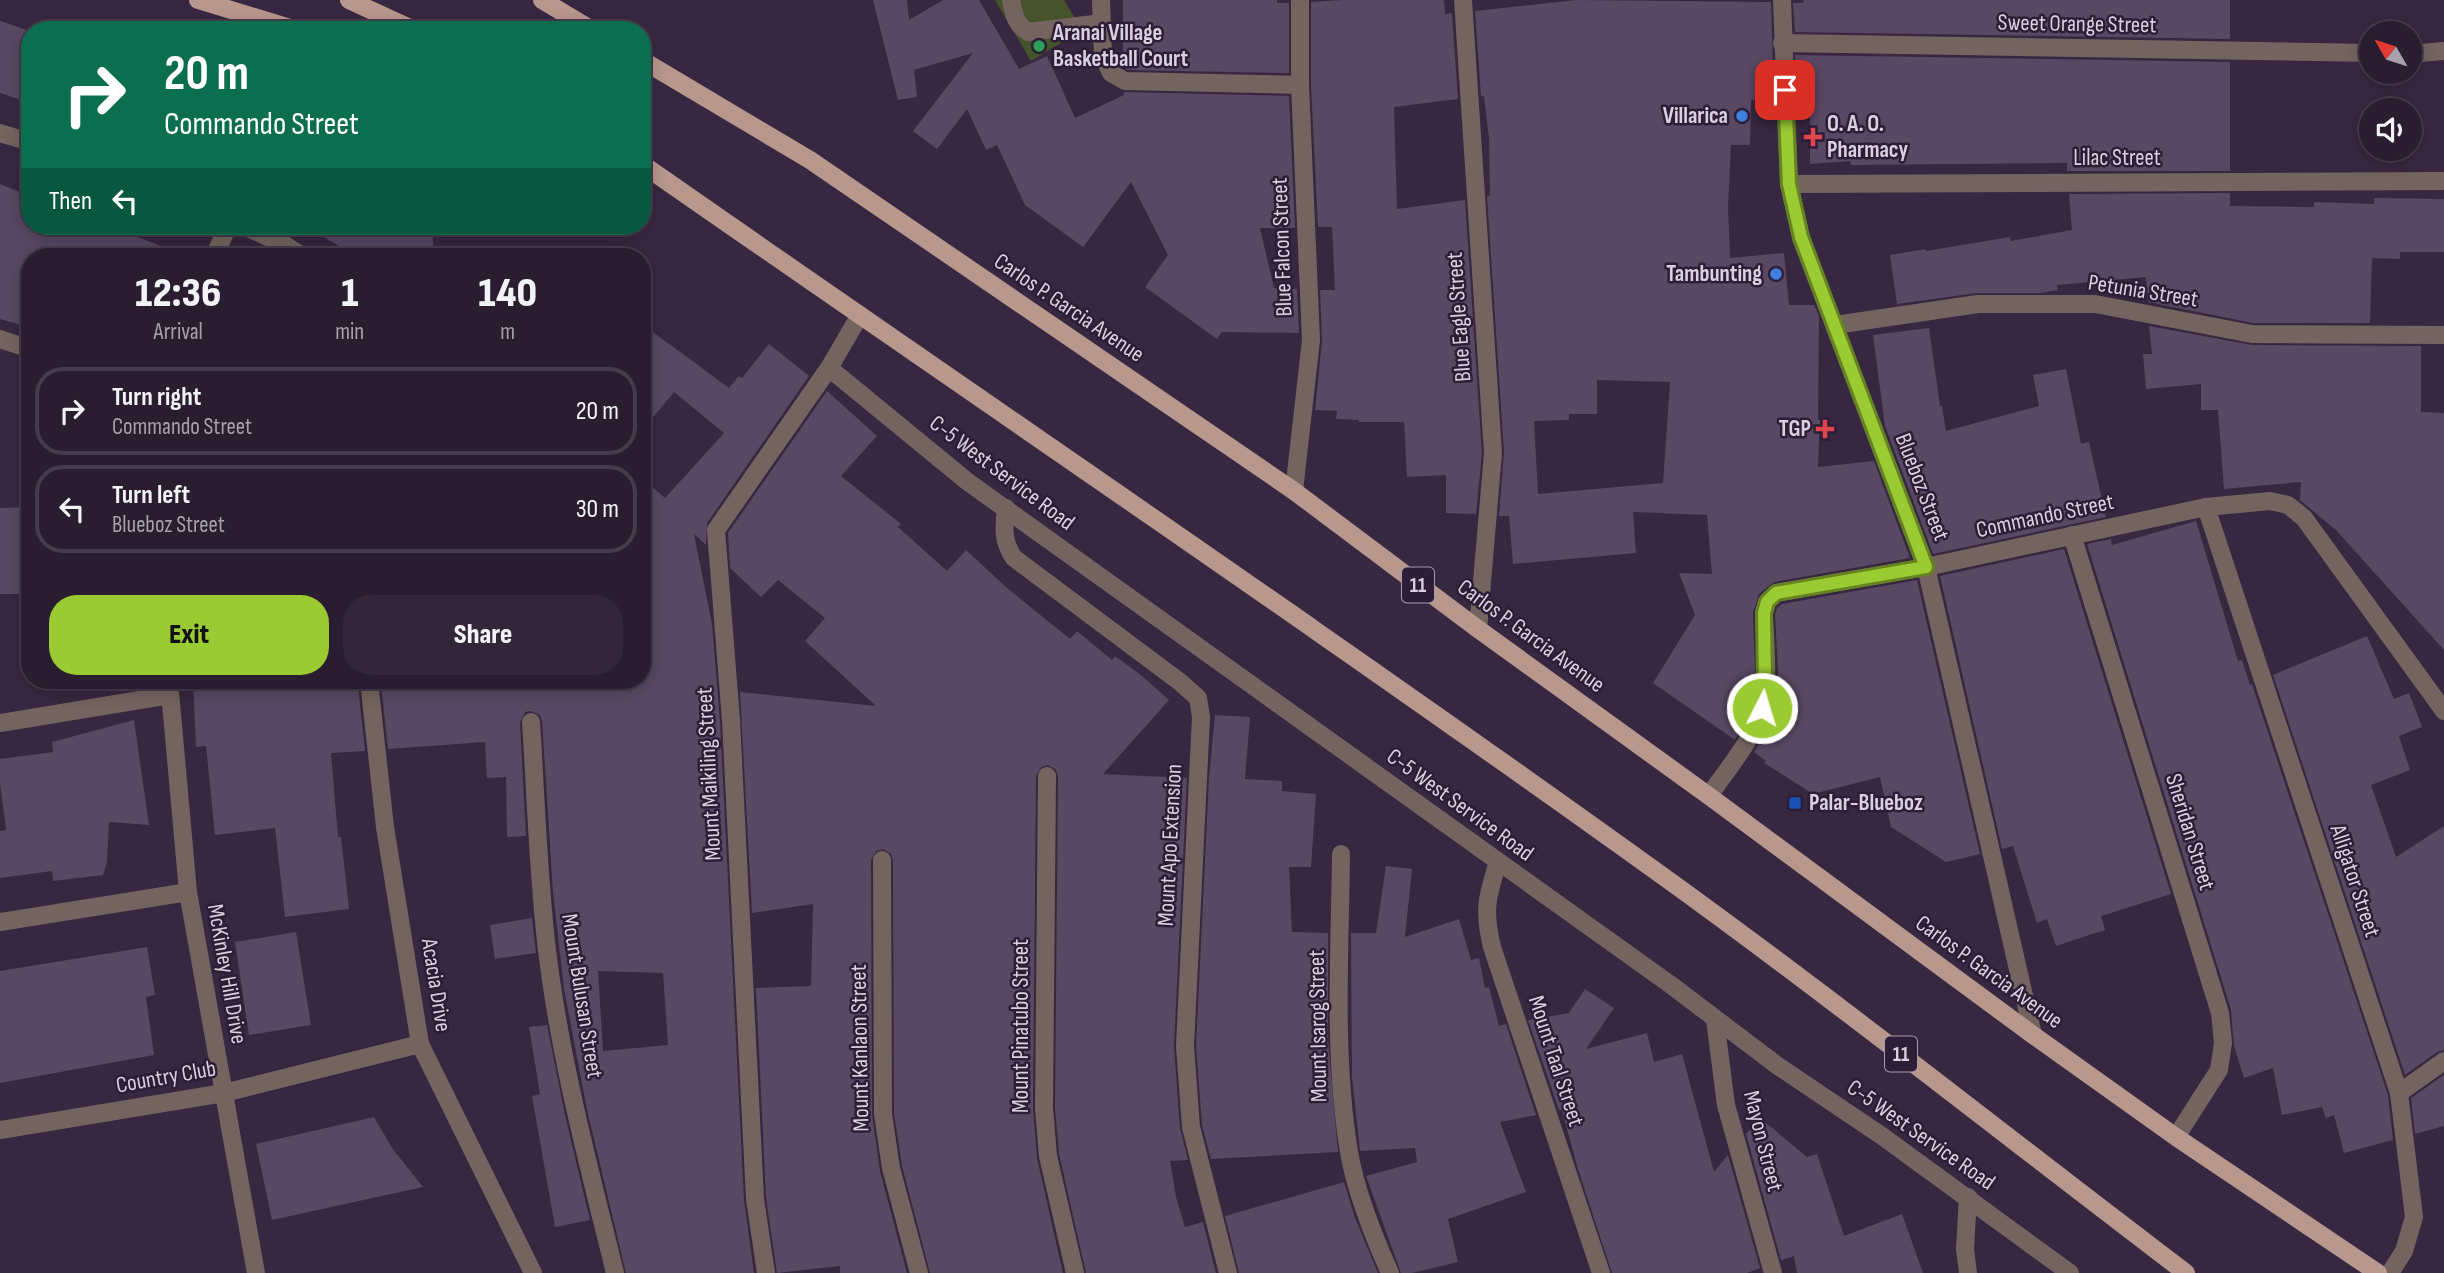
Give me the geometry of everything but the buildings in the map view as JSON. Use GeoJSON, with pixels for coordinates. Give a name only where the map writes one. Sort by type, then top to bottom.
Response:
{"type":"FeatureCollection","features":[{"type":"Feature","properties":{"kind":"main road"},"geometry":{"type":"LineString","coordinates":[[198,0],[267,21]]}},
{"type":"Feature","properties":{"kind":"main road"},"geometry":{"type":"LineString","coordinates":[[349,0],[394,21]]}},
{"type":"Feature","properties":{"kind":"main road"},"geometry":{"type":"LineString","coordinates":[[542,0],[577,21]]}},
{"type":"Feature","properties":{"kind":"main road","name":"Carlos P. Garcia Avenue"},"geometry":{"type":"LineString","coordinates":[[651,65],[810,160],[1294,491],[2033,1035],[2176,1137],[2378,1273]]}},
{"type":"Feature","properties":{"kind":"main road","name":"11"},"geometry":{"type":"LineString","coordinates":[[651,170],[1085,470],[1651,867],[1921,1069],[2186,1273]]}},
{"type":"Feature","properties":{"kind":"street"},"geometry":{"type":"LineString","coordinates":[[1012,0],[1016,20],[1020,27],[1028,32],[1102,23]]}},
{"type":"Feature","properties":{"kind":"street"},"geometry":{"type":"LineString","coordinates":[[1101,0],[1103,56],[1111,73],[1125,81],[1300,85]]}},
{"type":"Feature","properties":{"kind":"street","name":"Blue Falcon Street"},"geometry":{"type":"LineString","coordinates":[[1294,491],[1311,340],[1300,85],[1300,0]]}},
{"type":"Feature","properties":{"kind":"street","name":"Blue Eagle Street"},"geometry":{"type":"LineString","coordinates":[[1463,0],[1493,453],[1478,629]]}},
{"type":"Feature","properties":{"kind":"street","name":"Blueboz Street"},"geometry":{"type":"LineString","coordinates":[[1782,0],[1789,184],[1801,237],[1926,567],[2033,1035]]}},
{"type":"Feature","properties":{"kind":"street","name":"Sweet Orange Street"},"geometry":{"type":"LineString","coordinates":[[1782,43],[2359,53]]}},
{"type":"Feature","properties":{"kind":"street"},"geometry":{"type":"LineString","coordinates":[[2422,53],[2444,51]]}},
{"type":"Feature","properties":{"kind":"street"},"geometry":{"type":"LineString","coordinates":[[0,133],[21,139]]}},
{"type":"Feature","properties":{"kind":"street","name":"Lilac Street"},"geometry":{"type":"LineString","coordinates":[[1789,184],[2444,181]]}},
{"type":"Feature","properties":{"kind":"street"},"geometry":{"type":"LineString","coordinates":[[263,235],[290,248]]}},
{"type":"Feature","properties":{"kind":"street","name":"Petunia Street"},"geometry":{"type":"LineString","coordinates":[[1835,326],[1978,304],[2095,304],[2252,334],[2444,335]]}},
{"type":"Feature","properties":{"kind":"street","name":"Mount Maikiling Street"},"geometry":{"type":"LineString","coordinates":[[766,1273],[755,1199],[731,720],[716,530],[829,368],[860,316]]}},
{"type":"Feature","properties":{"kind":"street"},"geometry":{"type":"LineString","coordinates":[[0,339],[21,346]]}},
{"type":"Feature","properties":{"kind":"street","name":"C-5 West Service Road"},"geometry":{"type":"LineString","coordinates":[[829,368],[968,482],[1715,1019],[1968,1197],[2070,1273]]}},
{"type":"Feature","properties":{"kind":"street","name":"Commando Street"},"geometry":{"type":"LineString","coordinates":[[1709,796],[1755,728],[1762,708],[1765,687],[1764,613],[1767,602],[1776,593],[1926,567],[2206,507],[2270,501],[2288,505],[2304,518],[2444,711]]}},
{"type":"Feature","properties":{"kind":"street","name":"Alligator Street"},"geometry":{"type":"LineString","coordinates":[[2206,507],[2399,1093],[2414,1217],[2404,1251],[2390,1273]]}},
{"type":"Feature","properties":{"kind":"street","name":"Mount Apo Extension"},"geometry":{"type":"LineString","coordinates":[[1006,508],[1004,537],[1014,558],[1198,698],[1201,717],[1186,1057],[1191,1127],[1228,1273]]}},
{"type":"Feature","properties":{"kind":"street","name":"Sheridan Street"},"geometry":{"type":"LineString","coordinates":[[2072,535],[2220,1013],[2223,1043],[2219,1070],[2176,1137]]}},
{"type":"Feature","properties":{"kind":"street"},"geometry":{"type":"LineString","coordinates":[[0,723],[164,689]]}},
{"type":"Feature","properties":{"kind":"street","name":"McKinley Hill Drive"},"geometry":{"type":"LineString","coordinates":[[169,689],[188,892],[256,1273]]}},
{"type":"Feature","properties":{"kind":"street","name":"Acacia Drive"},"geometry":{"type":"LineString","coordinates":[[370,689],[385,827],[420,1044],[533,1273]]}},
{"type":"Feature","properties":{"kind":"street","name":"Mount Bulusan Street"},"geometry":{"type":"LineString","coordinates":[[531,722],[542,893],[551,981],[577,1117],[615,1273]]}},
{"type":"Feature","properties":{"kind":"street","name":"Mount Pinatubo Street"},"geometry":{"type":"LineString","coordinates":[[1047,776],[1044,1108],[1048,1156],[1075,1273]]}},
{"type":"Feature","properties":{"kind":"street","name":"Mount Isarog Street"},"geometry":{"type":"LineString","coordinates":[[1341,854],[1339,1076],[1350,1155],[1373,1234],[1390,1273]]}},
{"type":"Feature","properties":{"kind":"street","name":"Mount Kanlaon Street"},"geometry":{"type":"LineString","coordinates":[[882,860],[883,1114],[891,1168],[919,1273]]}},
{"type":"Feature","properties":{"kind":"street","name":"Mount Taal Street"},"geometry":{"type":"LineString","coordinates":[[1498,862],[1487,900],[1486,923],[1489,935],[1601,1273]]}},
{"type":"Feature","properties":{"kind":"street"},"geometry":{"type":"LineString","coordinates":[[0,922],[188,892]]}},
{"type":"Feature","properties":{"kind":"street","name":"Mayon Street"},"geometry":{"type":"LineString","coordinates":[[1715,1019],[1726,1105],[1773,1273]]}},
{"type":"Feature","properties":{"kind":"street","name":"Country Club"},"geometry":{"type":"LineString","coordinates":[[0,1130],[223,1093],[420,1044]]}},
{"type":"Feature","properties":{"kind":"street"},"geometry":{"type":"LineString","coordinates":[[2399,1093],[2444,1060]]}},
{"type":"Feature","properties":{"kind":"street"},"geometry":{"type":"LineString","coordinates":[[1968,1197],[1965,1250],[1968,1273]]}},
{"type":"Feature","properties":{"kind":"green space","name":"Aranai Village Basketball Court"},"geometry":{"type":"Polygon","coordinates":[[[995,0],[1064,0],[1082,30],[1031,61],[995,0]]]}},
{"type":"Feature","properties":{"kind":"place","name":"Aranai Village Basketball Court"},"geometry":{"type":"Point","coordinates":[1039,46]}},
{"type":"Feature","properties":{"kind":"place","name":"Villarica"},"geometry":{"type":"Point","coordinates":[1742,116]}},
{"type":"Feature","properties":{"kind":"place","name":"O. A. O. Pharmacy"},"geometry":{"type":"Point","coordinates":[1813,137]}},
{"type":"Feature","properties":{"kind":"place","name":"Tambunting"},"geometry":{"type":"Point","coordinates":[1776,274]}},
{"type":"Feature","properties":{"kind":"place","name":"TGP"},"geometry":{"type":"Point","coordinates":[1825,429]}},
{"type":"Feature","properties":{"kind":"place","name":"Palar-Blueboz"},"geometry":{"type":"Point","coordinates":[1795,803]}},
{"type":"Feature","properties":{"kind":"route"},"geometry":{"type":"LineString","coordinates":[[1762,708],[1765,687],[1764,613],[1767,602],[1776,593],[1926,567],[1801,237],[1789,184],[1785,90]]}}]}
